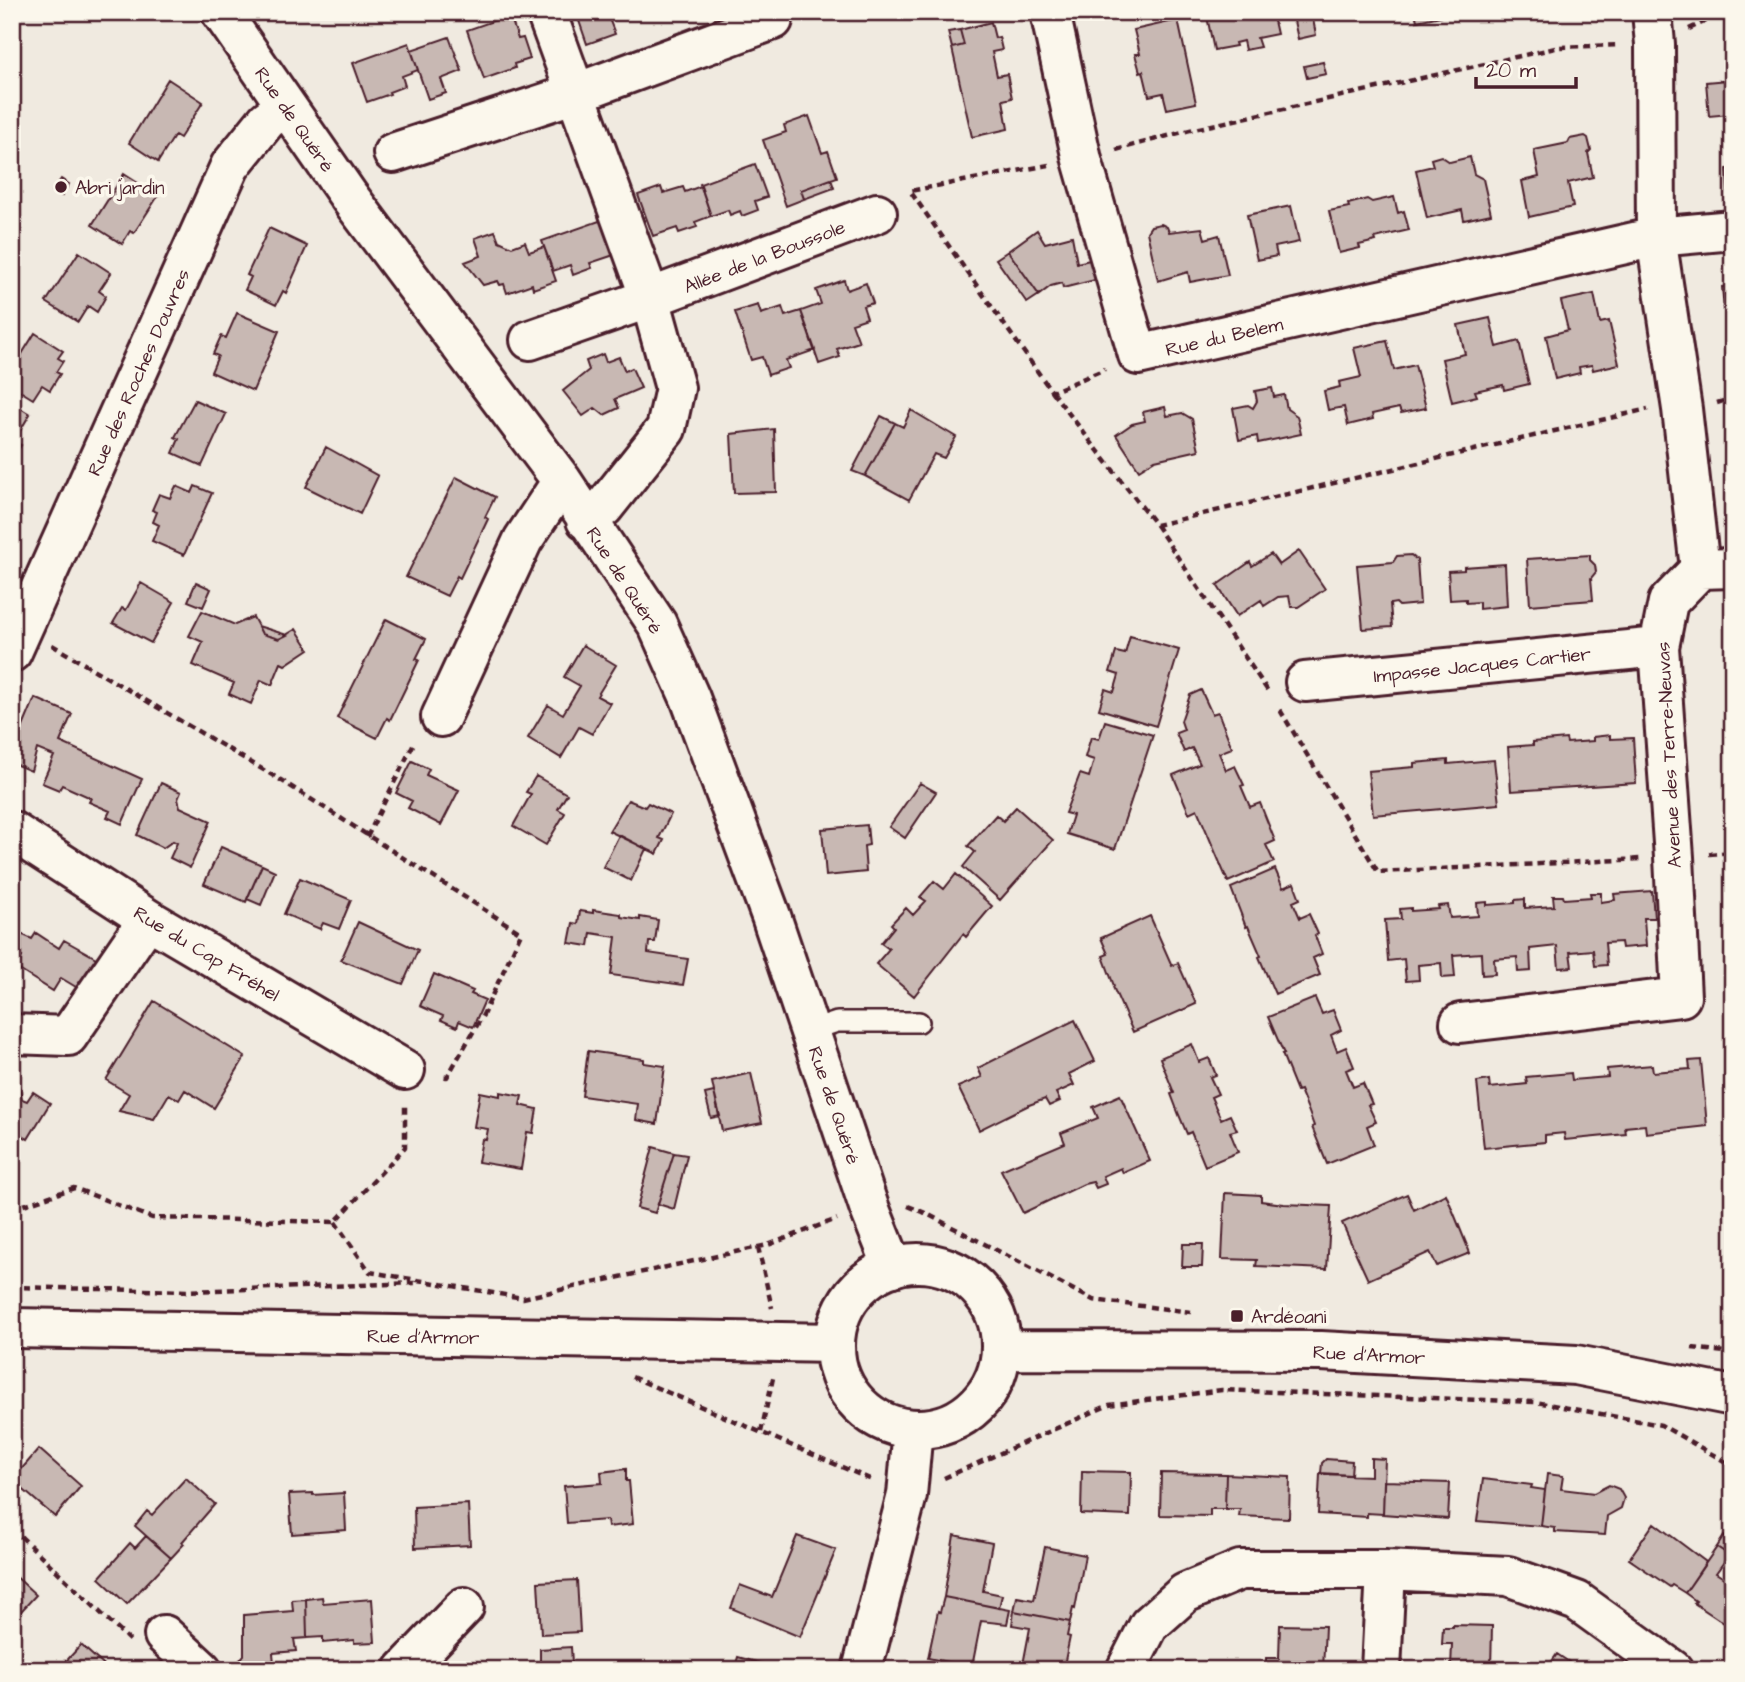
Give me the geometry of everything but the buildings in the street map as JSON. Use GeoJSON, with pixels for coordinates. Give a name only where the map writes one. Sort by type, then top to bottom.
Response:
{"type":"FeatureCollection","features":[{"type":"Feature","properties":{"kind":"street","name":"Rue de Quéré"},"geometry":{"type":"LineString","coordinates":[[221,12],[350,198],[562,481],[657,624],[690,698],[771,916],[869,1207],[893,1266]]}},
{"type":"Feature","properties":{"kind":"street"},"geometry":{"type":"LineString","coordinates":[[546,12],[650,298],[675,388],[666,429],[604,507],[586,520]]}},
{"type":"Feature","properties":{"kind":"street","name":"Rue du Belem"},"geometry":{"type":"LineString","coordinates":[[1050,12],[1082,160],[1138,355],[1656,237],[1733,230]]}},
{"type":"Feature","properties":{"kind":"street"},"geometry":{"type":"LineString","coordinates":[[393,153],[576,93],[774,20]]}},
{"type":"Feature","properties":{"kind":"street","name":"Avenue des Terre-Neuvas"},"geometry":{"type":"LineString","coordinates":[[1460,1023],[1681,997],[1659,647],[1668,602],[1716,568],[1681,401],[1656,237],[1654,28]]}},
{"type":"Feature","properties":{"kind":"street","name":"Rue des Roches Douvres"},"geometry":{"type":"LineString","coordinates":[[18,640],[230,166],[267,120],[285,107]]}},
{"type":"Feature","properties":{"kind":"street","name":"Allée de la Boussole"},"geometry":{"type":"LineString","coordinates":[[530,340],[877,213]]}},
{"type":"Feature","properties":{"kind":"street"},"geometry":{"type":"LineString","coordinates":[[441,717],[523,540],[562,481]]}},
{"type":"Feature","properties":{"kind":"street","name":"Impasse Jacques Cartier"},"geometry":{"type":"LineString","coordinates":[[1305,681],[1659,647]]}},
{"type":"Feature","properties":{"kind":"street","name":"Rue du Cap Fréhel"},"geometry":{"type":"LineString","coordinates":[[12,831],[148,919],[405,1070]]}},
{"type":"Feature","properties":{"kind":"street"},"geometry":{"type":"LineString","coordinates":[[12,1034],[68,1036],[148,919]]}},
{"type":"Feature","properties":{"kind":"street"},"geometry":{"type":"LineString","coordinates":[[920,1263],[946,1268],[969,1280],[988,1300],[999,1323],[1002,1350],[996,1376],[983,1398],[963,1416],[939,1426],[913,1429],[888,1424],[866,1411],[849,1392],[838,1369],[835,1343],[839,1319],[852,1296],[870,1278],[893,1266],[920,1263]]}},
{"type":"Feature","properties":{"kind":"street","name":"Rue d'Armor"},"geometry":{"type":"LineString","coordinates":[[12,1328],[835,1343]]}},
{"type":"Feature","properties":{"kind":"street","name":"Rue d'Armor"},"geometry":{"type":"LineString","coordinates":[[1002,1350],[1321,1351],[1576,1365],[1733,1396]]}},
{"type":"Feature","properties":{"kind":"street"},"geometry":{"type":"LineString","coordinates":[[862,1670],[907,1495],[913,1429]]}},
{"type":"Feature","properties":{"kind":"street"},"geometry":{"type":"LineString","coordinates":[[1126,1670],[1149,1625],[1185,1593],[1240,1570],[1386,1570],[1508,1576],[1577,1601],[1673,1670]]}},
{"type":"Feature","properties":{"kind":"street"},"geometry":{"type":"LineString","coordinates":[[1381,1670],[1386,1570]]}},
{"type":"Feature","properties":{"kind":"street"},"geometry":{"type":"LineString","coordinates":[[404,1670],[464,1607]]}},
{"type":"Feature","properties":{"kind":"street"},"geometry":{"type":"LineString","coordinates":[[164,1635],[202,1670]]}},
{"type":"Feature","properties":{"kind":"lane"},"geometry":{"type":"LineString","coordinates":[[810,1031],[837,1022],[919,1022]]}},
{"type":"Feature","properties":{"kind":"path"},"geometry":{"type":"LineString","coordinates":[[1654,28],[1190,130],[1082,160],[910,191],[1052,392],[1156,525],[1268,691],[1378,872],[1674,857]]}},
{"type":"Feature","properties":{"kind":"path"},"geometry":{"type":"LineString","coordinates":[[1052,392],[1138,355]]}},
{"type":"Feature","properties":{"kind":"path"},"geometry":{"type":"LineString","coordinates":[[1156,525],[1681,401]]}},
{"type":"Feature","properties":{"kind":"path"},"geometry":{"type":"LineString","coordinates":[[12,1209],[74,1188],[152,1218],[335,1222],[405,1147],[405,1070],[447,1077],[483,1015],[521,933],[284,782],[18,640]]}},
{"type":"Feature","properties":{"kind":"path"},"geometry":{"type":"LineString","coordinates":[[1268,691],[1305,681]]}},
{"type":"Feature","properties":{"kind":"path"},"geometry":{"type":"LineString","coordinates":[[368,836],[412,744],[441,717]]}},
{"type":"Feature","properties":{"kind":"path"},"geometry":{"type":"LineString","coordinates":[[335,1222],[370,1272],[523,1298],[768,1245],[890,1200],[923,1212],[1093,1300],[1203,1313]]}},
{"type":"Feature","properties":{"kind":"path"},"geometry":{"type":"LineString","coordinates":[[12,1287],[186,1291],[429,1282]]}},
{"type":"Feature","properties":{"kind":"path"},"geometry":{"type":"LineString","coordinates":[[1692,1348],[1733,1353]]}},
{"type":"Feature","properties":{"kind":"path"},"geometry":{"type":"LineString","coordinates":[[619,1377],[632,1377],[907,1495],[1109,1405],[1222,1390],[1536,1402],[1661,1425],[1733,1466]]}},
{"type":"Feature","properties":{"kind":"path"},"geometry":{"type":"LineString","coordinates":[[12,1528],[129,1641],[164,1635]]}},
{"type":"Feature","properties":{"kind":"place","name":"Abri jardin"},"geometry":{"type":"Point","coordinates":[61,187]}},
{"type":"Feature","properties":{"kind":"place","name":"Ardéoani"},"geometry":{"type":"Point","coordinates":[1237,1316]}}]}
